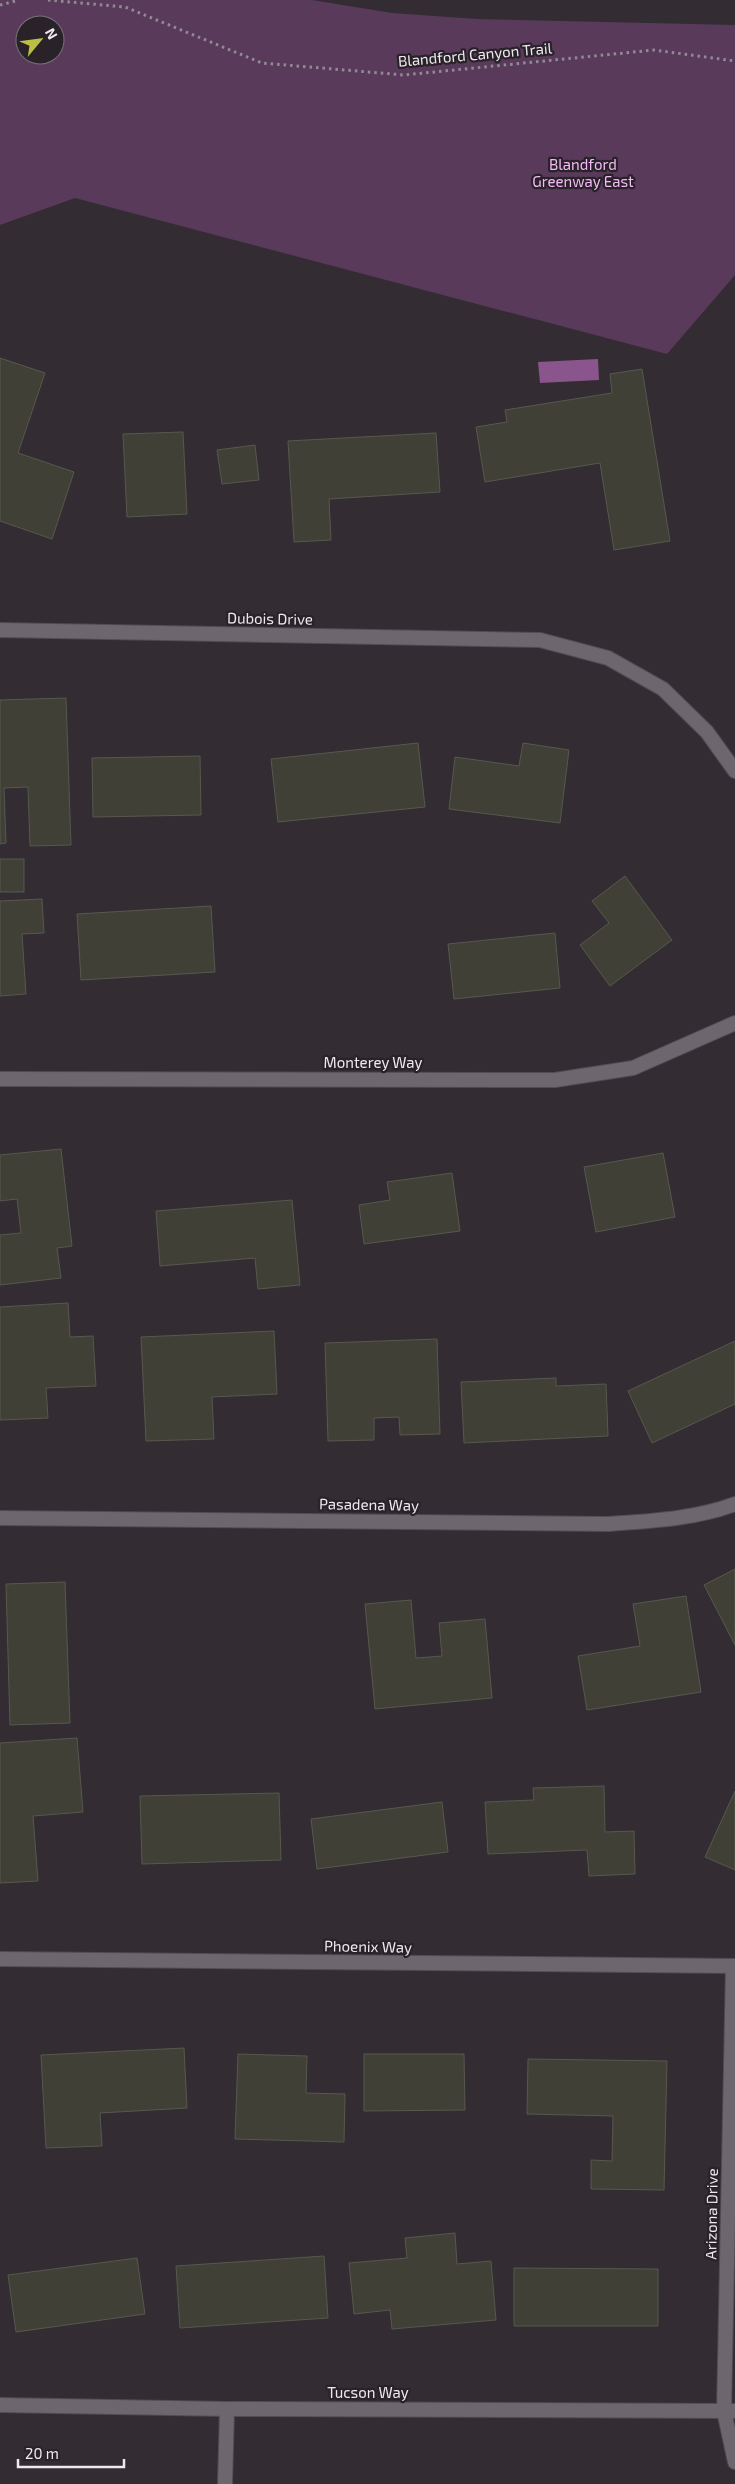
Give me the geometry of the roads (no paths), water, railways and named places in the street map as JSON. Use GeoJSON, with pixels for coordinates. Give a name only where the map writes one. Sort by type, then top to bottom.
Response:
{"type":"FeatureCollection","features":[{"type":"Feature","properties":{"kind":"street","name":"Dubois Drive"},"geometry":{"type":"LineString","coordinates":[[0,630],[540,640],[608,658],[663,689],[707,732],[735,771]]}},
{"type":"Feature","properties":{"kind":"street","name":"Monterey Way"},"geometry":{"type":"LineString","coordinates":[[0,1079],[554,1080],[633,1068],[735,1023]]}},
{"type":"Feature","properties":{"kind":"street","name":"Pasadena Way"},"geometry":{"type":"LineString","coordinates":[[0,1518],[608,1524],[666,1519],[718,1510],[735,1504]]}},
{"type":"Feature","properties":{"kind":"street","name":"Phoenix Way"},"geometry":{"type":"LineString","coordinates":[[0,1959],[734,1966]]}},
{"type":"Feature","properties":{"kind":"street","name":"Arizona Drive"},"geometry":{"type":"LineString","coordinates":[[734,1966],[729,2410],[735,2462]]}},
{"type":"Feature","properties":{"kind":"street","name":"Tucson Way"},"geometry":{"type":"LineString","coordinates":[[0,2405],[227,2409],[729,2410]]}},
{"type":"Feature","properties":{"kind":"street"},"geometry":{"type":"LineString","coordinates":[[225,2484],[227,2409]]}},
{"type":"Feature","properties":{"kind":"park label","name":"Blandford Greenway East"},"geometry":{"type":"Point","coordinates":[583,174]}}]}
